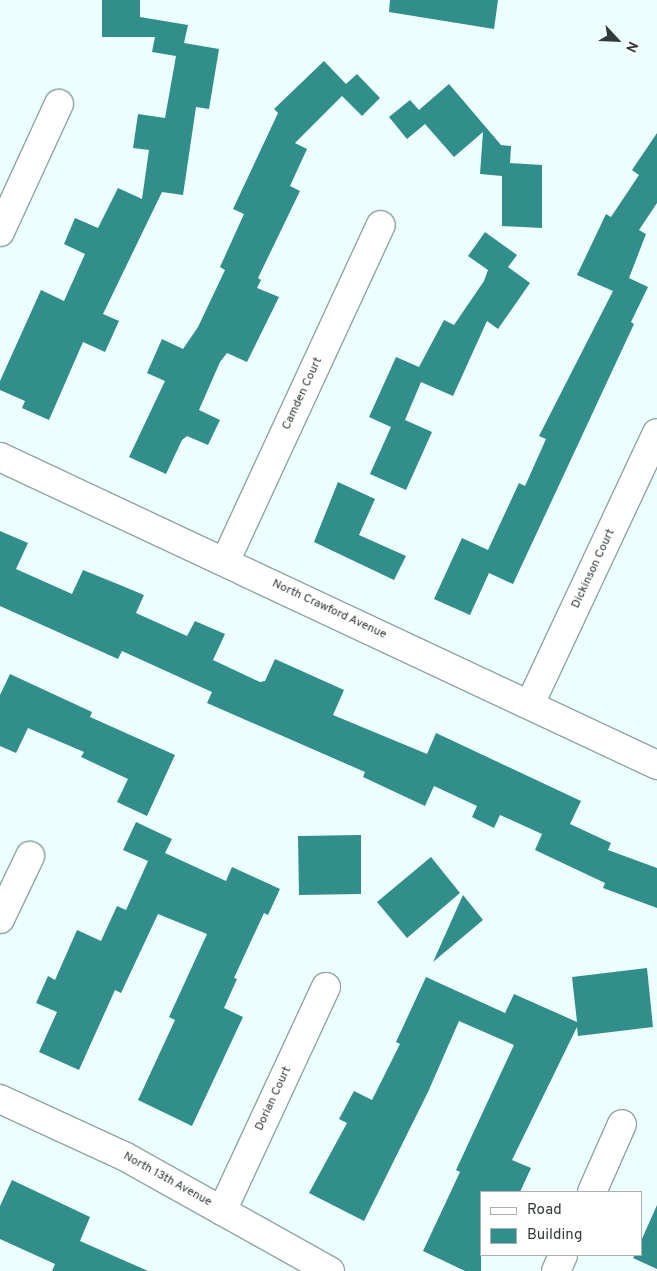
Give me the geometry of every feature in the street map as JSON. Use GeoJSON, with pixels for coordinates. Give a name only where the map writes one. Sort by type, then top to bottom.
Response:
{"type":"FeatureCollection","features":[{"type":"Feature","properties":{"kind":"street"},"geometry":{"type":"LineString","coordinates":[[0,232],[58,104]]}},
{"type":"Feature","properties":{"kind":"street","name":"Camden Court"},"geometry":{"type":"LineString","coordinates":[[225,562],[381,225]]}},
{"type":"Feature","properties":{"kind":"street","name":"Dickinson Court"},"geometry":{"type":"LineString","coordinates":[[530,704],[657,433]]}},
{"type":"Feature","properties":{"kind":"street","name":"North Crawford Avenue"},"geometry":{"type":"LineString","coordinates":[[0,457],[530,704],[657,766]]}},
{"type":"Feature","properties":{"kind":"street"},"geometry":{"type":"LineString","coordinates":[[0,919],[30,856]]}},
{"type":"Feature","properties":{"kind":"street","name":"Dorian Court"},"geometry":{"type":"LineString","coordinates":[[222,1211],[326,987]]}},
{"type":"Feature","properties":{"kind":"street","name":"North 13th Avenue"},"geometry":{"type":"LineString","coordinates":[[0,1098],[124,1156],[330,1271]]}},
{"type":"Feature","properties":{"kind":"street"},"geometry":{"type":"LineString","coordinates":[[592,1191],[622,1124]]}},
{"type":"Feature","properties":{"kind":"street"},"geometry":{"type":"LineString","coordinates":[[556,1271],[563,1256]]}},
{"type":"Feature","properties":{"kind":"building"},"geometry":{"type":"Polygon","coordinates":[[[102,0],[140,0],[140,17],[188,25],[184,43],[219,49],[209,109],[196,107],[183,195],[162,192],[103,314],[119,321],[105,352],[83,342],[49,420],[22,408],[25,401],[0,390],[0,381],[41,290],[64,301],[85,254],[64,244],[75,218],[98,228],[118,188],[142,199],[149,150],[133,148],[138,114],[165,118],[176,56],[152,52],[155,37],[102,37],[102,0]]]}},
{"type":"Feature","properties":{"kind":"building"},"geometry":{"type":"Polygon","coordinates":[[[390,0],[498,0],[494,29],[389,12],[390,0]]]}},
{"type":"Feature","properties":{"kind":"building"},"geometry":{"type":"Polygon","coordinates":[[[324,61],[346,84],[357,74],[380,98],[362,116],[342,96],[295,143],[307,149],[290,186],[300,191],[258,278],[261,280],[257,288],[279,297],[247,362],[227,353],[220,362],[199,410],[220,420],[208,445],[187,436],[182,440],[166,474],[129,457],[165,381],[147,373],[162,339],[183,349],[198,327],[225,270],[220,267],[244,214],[233,209],[278,113],[274,109],[324,61]]]}},
{"type":"Feature","properties":{"kind":"building"},"geometry":{"type":"Polygon","coordinates":[[[449,84],[501,145],[511,146],[510,163],[542,165],[542,228],[502,226],[502,176],[480,174],[483,132],[454,157],[425,124],[407,139],[389,117],[410,100],[419,110],[449,84]]]}},
{"type":"Feature","properties":{"kind":"building"},"geometry":{"type":"Polygon","coordinates":[[[657,133],[657,203],[639,230],[646,234],[629,278],[648,287],[631,322],[634,324],[513,584],[489,573],[470,615],[434,599],[462,538],[488,550],[519,483],[525,486],[546,439],[539,436],[613,291],[577,275],[606,214],[611,217],[639,175],[632,170],[657,133]]]}},
{"type":"Feature","properties":{"kind":"building"},"geometry":{"type":"Polygon","coordinates":[[[485,232],[517,255],[508,267],[530,283],[498,329],[487,321],[453,396],[421,382],[405,420],[432,432],[406,490],[370,474],[391,427],[369,417],[396,357],[419,367],[444,320],[454,325],[484,281],[488,270],[468,256],[485,232]]]}},
{"type":"Feature","properties":{"kind":"building"},"geometry":{"type":"Polygon","coordinates":[[[338,482],[375,499],[359,535],[406,556],[394,580],[314,542],[338,482]]]}},
{"type":"Feature","properties":{"kind":"building"},"geometry":{"type":"Polygon","coordinates":[[[0,531],[28,543],[16,569],[72,594],[83,570],[120,585],[144,595],[136,613],[187,636],[195,621],[225,634],[213,660],[260,682],[265,681],[275,659],[344,690],[333,715],[427,754],[436,733],[581,801],[570,824],[611,843],[608,850],[657,868],[657,908],[603,888],[605,883],[535,850],[542,834],[500,815],[494,828],[472,817],[477,806],[434,786],[425,806],[363,777],[365,772],[207,703],[212,692],[122,651],[118,659],[0,606],[0,531]]]}},
{"type":"Feature","properties":{"kind":"building"},"geometry":{"type":"Polygon","coordinates":[[[10,674],[92,712],[90,717],[175,755],[147,816],[117,802],[128,779],[81,757],[84,752],[28,728],[16,753],[0,746],[0,695],[10,674]]]}},
{"type":"Feature","properties":{"kind":"building"},"geometry":{"type":"Polygon","coordinates":[[[136,822],[172,839],[165,853],[226,881],[232,867],[280,889],[268,915],[264,913],[234,978],[237,979],[224,1008],[243,1017],[192,1126],[138,1100],[175,1020],[169,1017],[207,934],[158,914],[121,993],[115,990],[79,1070],[39,1052],[57,1012],[36,1003],[48,976],[55,980],[77,930],[101,941],[117,906],[126,910],[148,861],[123,850],[136,822]]]}},
{"type":"Feature","properties":{"kind":"building"},"geometry":{"type":"Polygon","coordinates":[[[361,835],[361,894],[299,895],[298,836],[361,835]]]}},
{"type":"Feature","properties":{"kind":"building"},"geometry":{"type":"Polygon","coordinates":[[[431,857],[460,893],[407,938],[377,902],[431,857]]]}},
{"type":"Feature","properties":{"kind":"building"},"geometry":{"type":"Polygon","coordinates":[[[463,895],[483,920],[433,962],[463,895]]]}},
{"type":"Feature","properties":{"kind":"building"},"geometry":{"type":"Polygon","coordinates":[[[647,968],[653,1027],[578,1036],[577,1027],[512,1160],[531,1168],[520,1191],[480,1191],[481,1271],[465,1271],[423,1251],[460,1172],[456,1170],[514,1045],[459,1021],[428,1092],[364,1221],[309,1193],[347,1123],[339,1119],[354,1091],[372,1100],[400,1044],[396,1042],[426,977],[505,1013],[514,994],[577,1022],[572,977],[647,968]]]}},
{"type":"Feature","properties":{"kind":"building"},"geometry":{"type":"Polygon","coordinates":[[[12,1180],[90,1217],[80,1241],[148,1271],[52,1271],[55,1264],[0,1239],[0,1206],[12,1180]]]}},
{"type":"Feature","properties":{"kind":"building"},"geometry":{"type":"Polygon","coordinates":[[[657,1205],[657,1269],[633,1258],[634,1256],[642,1256],[642,1239],[657,1205]]]}}]}
